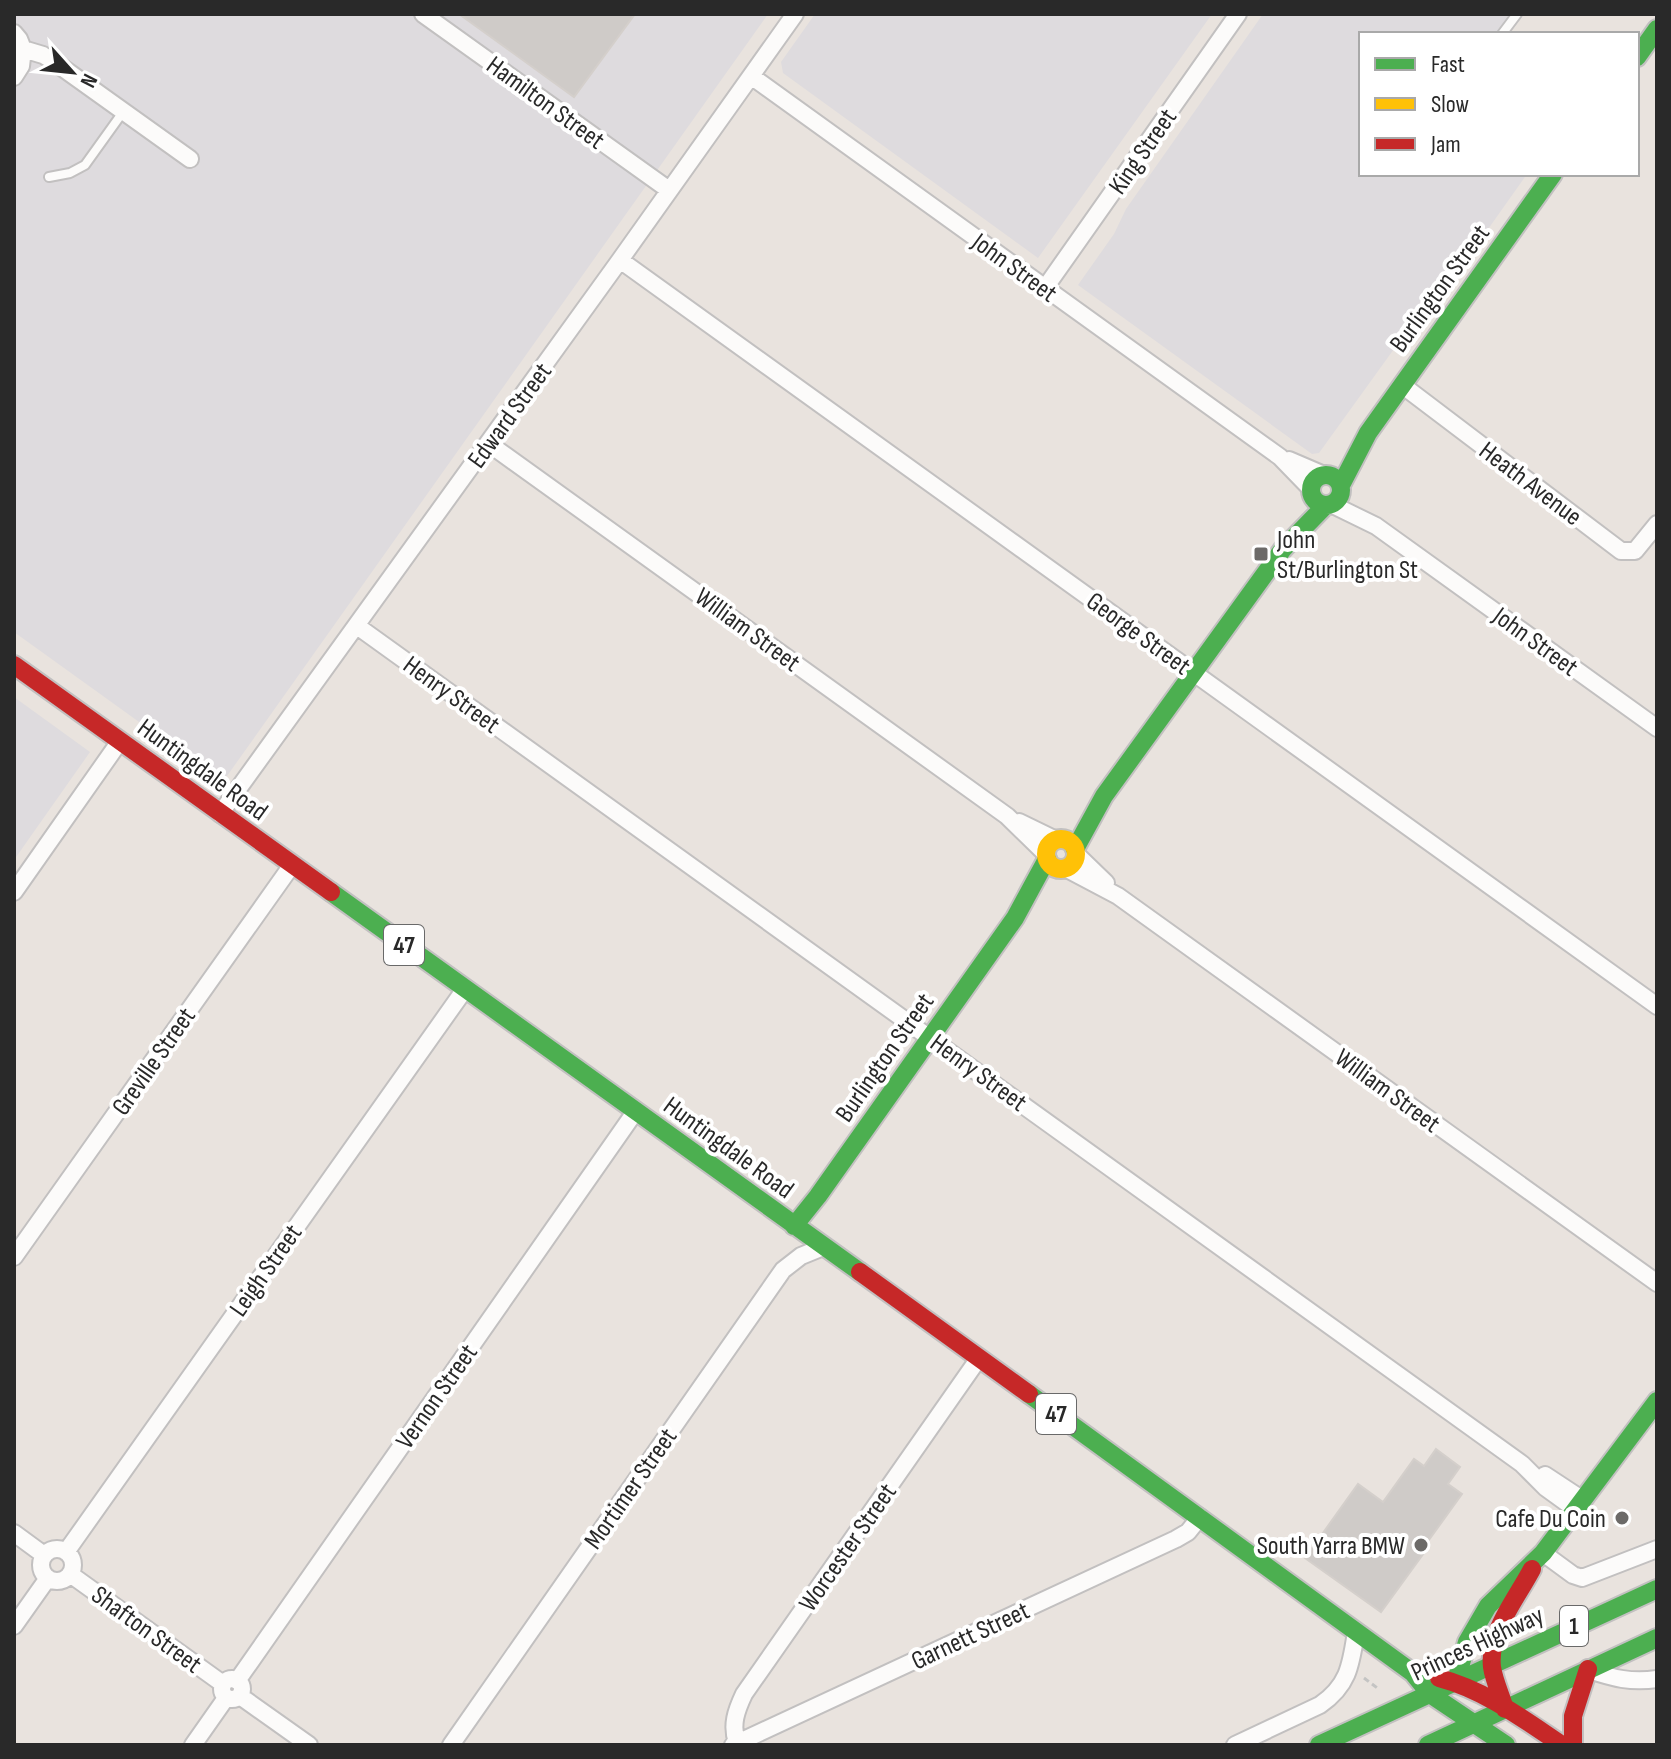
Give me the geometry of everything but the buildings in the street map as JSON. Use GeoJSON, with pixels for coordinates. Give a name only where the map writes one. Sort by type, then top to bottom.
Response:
{"type":"FeatureCollection","features":[{"type":"Feature","properties":{"kind":"main road"},"geometry":{"type":"LineString","coordinates":[[1639,54],[1657,29]]}},
{"type":"Feature","properties":{"kind":"main road","name":"Burlington Street"},"geometry":{"type":"LineString","coordinates":[[794,1226],[1552,176]]}},
{"type":"Feature","properties":{"kind":"main road","name":"Huntingdale Road"},"geometry":{"type":"LineString","coordinates":[[14,665],[1200,1517],[1413,1673],[1430,1694],[1506,1745]]}},
{"type":"Feature","properties":{"kind":"main road"},"geometry":{"type":"LineString","coordinates":[[1505,1709],[1492,1664],[1502,1625],[1540,1557],[1657,1401]]}},
{"type":"Feature","properties":{"kind":"main road"},"geometry":{"type":"LineString","coordinates":[[1456,1681],[1465,1647],[1483,1614],[1506,1586],[1540,1557]]}},
{"type":"Feature","properties":{"kind":"main road","name":"Princes Highway"},"geometry":{"type":"LineString","coordinates":[[1319,1745],[1657,1589]]}},
{"type":"Feature","properties":{"kind":"main road","name":"1"},"geometry":{"type":"LineString","coordinates":[[1428,1745],[1657,1638]]}},
{"type":"Feature","properties":{"kind":"main road"},"geometry":{"type":"LineString","coordinates":[[1573,1745],[1573,1716],[1588,1669]]}},
{"type":"Feature","properties":{"kind":"main road","name":"Huntingdale Road"},"geometry":{"type":"LineString","coordinates":[[1413,1673],[1456,1681],[1562,1745]]}},
{"type":"Feature","properties":{"kind":"street","name":"Hamilton Street"},"geometry":{"type":"LineString","coordinates":[[423,14],[669,190]]}},
{"type":"Feature","properties":{"kind":"street","name":"Edward Street"},"geometry":{"type":"LineString","coordinates":[[220,814],[795,14]]}},
{"type":"Feature","properties":{"kind":"street","name":"King Street"},"geometry":{"type":"LineString","coordinates":[[1045,288],[1238,14]]}},
{"type":"Feature","properties":{"kind":"street"},"geometry":{"type":"LineString","coordinates":[[14,33],[23,49],[22,60],[14,77]]}},
{"type":"Feature","properties":{"kind":"street"},"geometry":{"type":"LineString","coordinates":[[23,49],[53,61],[190,159]]}},
{"type":"Feature","properties":{"kind":"street","name":"John Street"},"geometry":{"type":"LineString","coordinates":[[751,76],[1657,728]]}},
{"type":"Feature","properties":{"kind":"street","name":"George Street"},"geometry":{"type":"LineString","coordinates":[[620,260],[1657,1006]]}},
{"type":"Feature","properties":{"kind":"street","name":"Heath Avenue"},"geometry":{"type":"LineString","coordinates":[[1402,385],[1621,551],[1635,551],[1657,524]]}},
{"type":"Feature","properties":{"kind":"street","name":"William Street"},"geometry":{"type":"LineString","coordinates":[[488,443],[1657,1283]]}},
{"type":"Feature","properties":{"kind":"street","name":"Henry Street"},"geometry":{"type":"LineString","coordinates":[[357,626],[1522,1464],[1553,1479],[1579,1505]]}},
{"type":"Feature","properties":{"kind":"street"},"geometry":{"type":"LineString","coordinates":[[14,892],[120,741]]}},
{"type":"Feature","properties":{"kind":"street","name":"Greville Street"},"geometry":{"type":"LineString","coordinates":[[14,1257],[292,865]]}},
{"type":"Feature","properties":{"kind":"street","name":"Leigh Street"},"geometry":{"type":"LineString","coordinates":[[66,1552],[465,989]]}},
{"type":"Feature","properties":{"kind":"street","name":"Vernon Street"},"geometry":{"type":"LineString","coordinates":[[193,1745],[635,1112]]}},
{"type":"Feature","properties":{"kind":"street","name":"Mortimer Street"},"geometry":{"type":"LineString","coordinates":[[451,1745],[783,1270],[801,1256],[823,1247]]}},
{"type":"Feature","properties":{"kind":"street","name":"Worcester Street"},"geometry":{"type":"LineString","coordinates":[[735,1744],[733,1728],[744,1694],[979,1358]]}},
{"type":"Feature","properties":{"kind":"street","name":"Garnett Street"},"geometry":{"type":"LineString","coordinates":[[735,1744],[1176,1539],[1188,1532],[1200,1517]]}},
{"type":"Feature","properties":{"kind":"street"},"geometry":{"type":"LineString","coordinates":[[14,1533],[44,1555]]}},
{"type":"Feature","properties":{"kind":"street"},"geometry":{"type":"LineString","coordinates":[[58,1549],[71,1556],[73,1562],[67,1578],[58,1581],[48,1578],[41,1567],[44,1555],[58,1549]]}},
{"type":"Feature","properties":{"kind":"street"},"geometry":{"type":"LineString","coordinates":[[1540,1557],[1582,1578],[1657,1549]]}},
{"type":"Feature","properties":{"kind":"street","name":"Shafton Street"},"geometry":{"type":"LineString","coordinates":[[70,1574],[309,1745]]}},
{"type":"Feature","properties":{"kind":"street"},"geometry":{"type":"LineString","coordinates":[[14,1626],[48,1578]]}},
{"type":"Feature","properties":{"kind":"street"},"geometry":{"type":"LineString","coordinates":[[1235,1745],[1329,1699],[1342,1685],[1349,1671],[1356,1632]]}},
{"type":"Feature","properties":{"kind":"street"},"geometry":{"type":"LineString","coordinates":[[1588,1669],[1615,1679],[1657,1679]]}},
{"type":"Feature","properties":{"kind":"lane"},"geometry":{"type":"LineString","coordinates":[[1504,32],[1517,14]]}},
{"type":"Feature","properties":{"kind":"lane"},"geometry":{"type":"LineString","coordinates":[[49,177],[70,173],[85,165],[124,111]]}},
{"type":"Feature","properties":{"kind":"path"},"geometry":{"type":"LineString","coordinates":[[1359,1674],[1380,1690]]}},
{"type":"Feature","properties":{"kind":"path"},"geometry":{"type":"LineString","coordinates":[[1375,1685],[1383,1681]]}},
{"type":"Feature","properties":{"kind":"shaded area"},"geometry":{"type":"Polygon","coordinates":[[[14,14],[768,14],[227,776],[217,778],[14,632],[14,14]]]}},
{"type":"Feature","properties":{"kind":"shaded area"},"geometry":{"type":"Polygon","coordinates":[[[815,14],[1212,14],[1038,258],[783,73],[781,62],[815,14]]]}},
{"type":"Feature","properties":{"kind":"shaded area"},"geometry":{"type":"Polygon","coordinates":[[[1263,14],[1524,14],[1510,32],[1359,32],[1359,176],[1526,176],[1423,321],[1417,317],[1319,453],[1312,454],[1078,285],[1114,234],[1126,209],[1263,14]]]}},
{"type":"Feature","properties":{"kind":"shaded area"},"geometry":{"type":"Polygon","coordinates":[[[14,697],[90,752],[14,860],[14,697]]]}},
{"type":"Feature","properties":{"kind":"traffic: fast"},"geometry":{"type":"LineString","coordinates":[[1639,54],[1657,29]]}},
{"type":"Feature","properties":{"kind":"traffic: fast"},"geometry":{"type":"LineString","coordinates":[[1341,485],[1368,433],[1552,176]]}},
{"type":"Feature","properties":{"kind":"traffic: fast"},"geometry":{"type":"LineString","coordinates":[[1326,475],[1332,476],[1340,484],[1341,490],[1340,496],[1332,504],[1326,505],[1320,504],[1312,496],[1311,490],[1312,484],[1320,476],[1326,475]]}},
{"type":"Feature","properties":{"kind":"traffic: fast"},"geometry":{"type":"LineString","coordinates":[[1075,849],[1104,796],[1283,549],[1326,505]]}},
{"type":"Feature","properties":{"kind":"traffic: fast"},"geometry":{"type":"LineString","coordinates":[[794,1226],[1015,918],[1047,859]]}},
{"type":"Feature","properties":{"kind":"traffic: fast"},"geometry":{"type":"LineString","coordinates":[[331,892],[860,1272]]}},
{"type":"Feature","properties":{"kind":"traffic: fast"},"geometry":{"type":"LineString","coordinates":[[1029,1394],[1413,1673],[1430,1694],[1506,1745]]}},
{"type":"Feature","properties":{"kind":"traffic: fast"},"geometry":{"type":"LineString","coordinates":[[1456,1681],[1467,1642],[1488,1606],[1543,1553],[1657,1401]]}},
{"type":"Feature","properties":{"kind":"traffic: fast"},"geometry":{"type":"LineString","coordinates":[[1319,1745],[1657,1589]]}},
{"type":"Feature","properties":{"kind":"traffic: fast"},"geometry":{"type":"LineString","coordinates":[[1428,1745],[1657,1638]]}},
{"type":"Feature","properties":{"kind":"traffic: slow"},"geometry":{"type":"LineString","coordinates":[[1061,839],[1067,840],[1075,848],[1076,854],[1075,860],[1067,868],[1061,869],[1055,868],[1047,860],[1046,854],[1047,848],[1055,840],[1061,839]]}},
{"type":"Feature","properties":{"kind":"traffic: jam"},"geometry":{"type":"LineString","coordinates":[[14,665],[331,892]]}},
{"type":"Feature","properties":{"kind":"traffic: jam"},"geometry":{"type":"LineString","coordinates":[[860,1272],[1029,1394]]}},
{"type":"Feature","properties":{"kind":"traffic: jam"},"geometry":{"type":"LineString","coordinates":[[1505,1709],[1492,1667],[1494,1641],[1532,1569]]}},
{"type":"Feature","properties":{"kind":"traffic: jam"},"geometry":{"type":"LineString","coordinates":[[1573,1745],[1573,1716],[1588,1669]]}},
{"type":"Feature","properties":{"kind":"traffic: jam"},"geometry":{"type":"LineString","coordinates":[[1439,1678],[1488,1698],[1562,1745]]}},
{"type":"Feature","properties":{"kind":"place","name":"John St/Burlington St"},"geometry":{"type":"Point","coordinates":[1261,554]}},
{"type":"Feature","properties":{"kind":"place","name":"Cafe Du Coin"},"geometry":{"type":"Point","coordinates":[1622,1518]}},
{"type":"Feature","properties":{"kind":"place","name":"South Yarra BMW"},"geometry":{"type":"Point","coordinates":[1421,1545]}}]}
